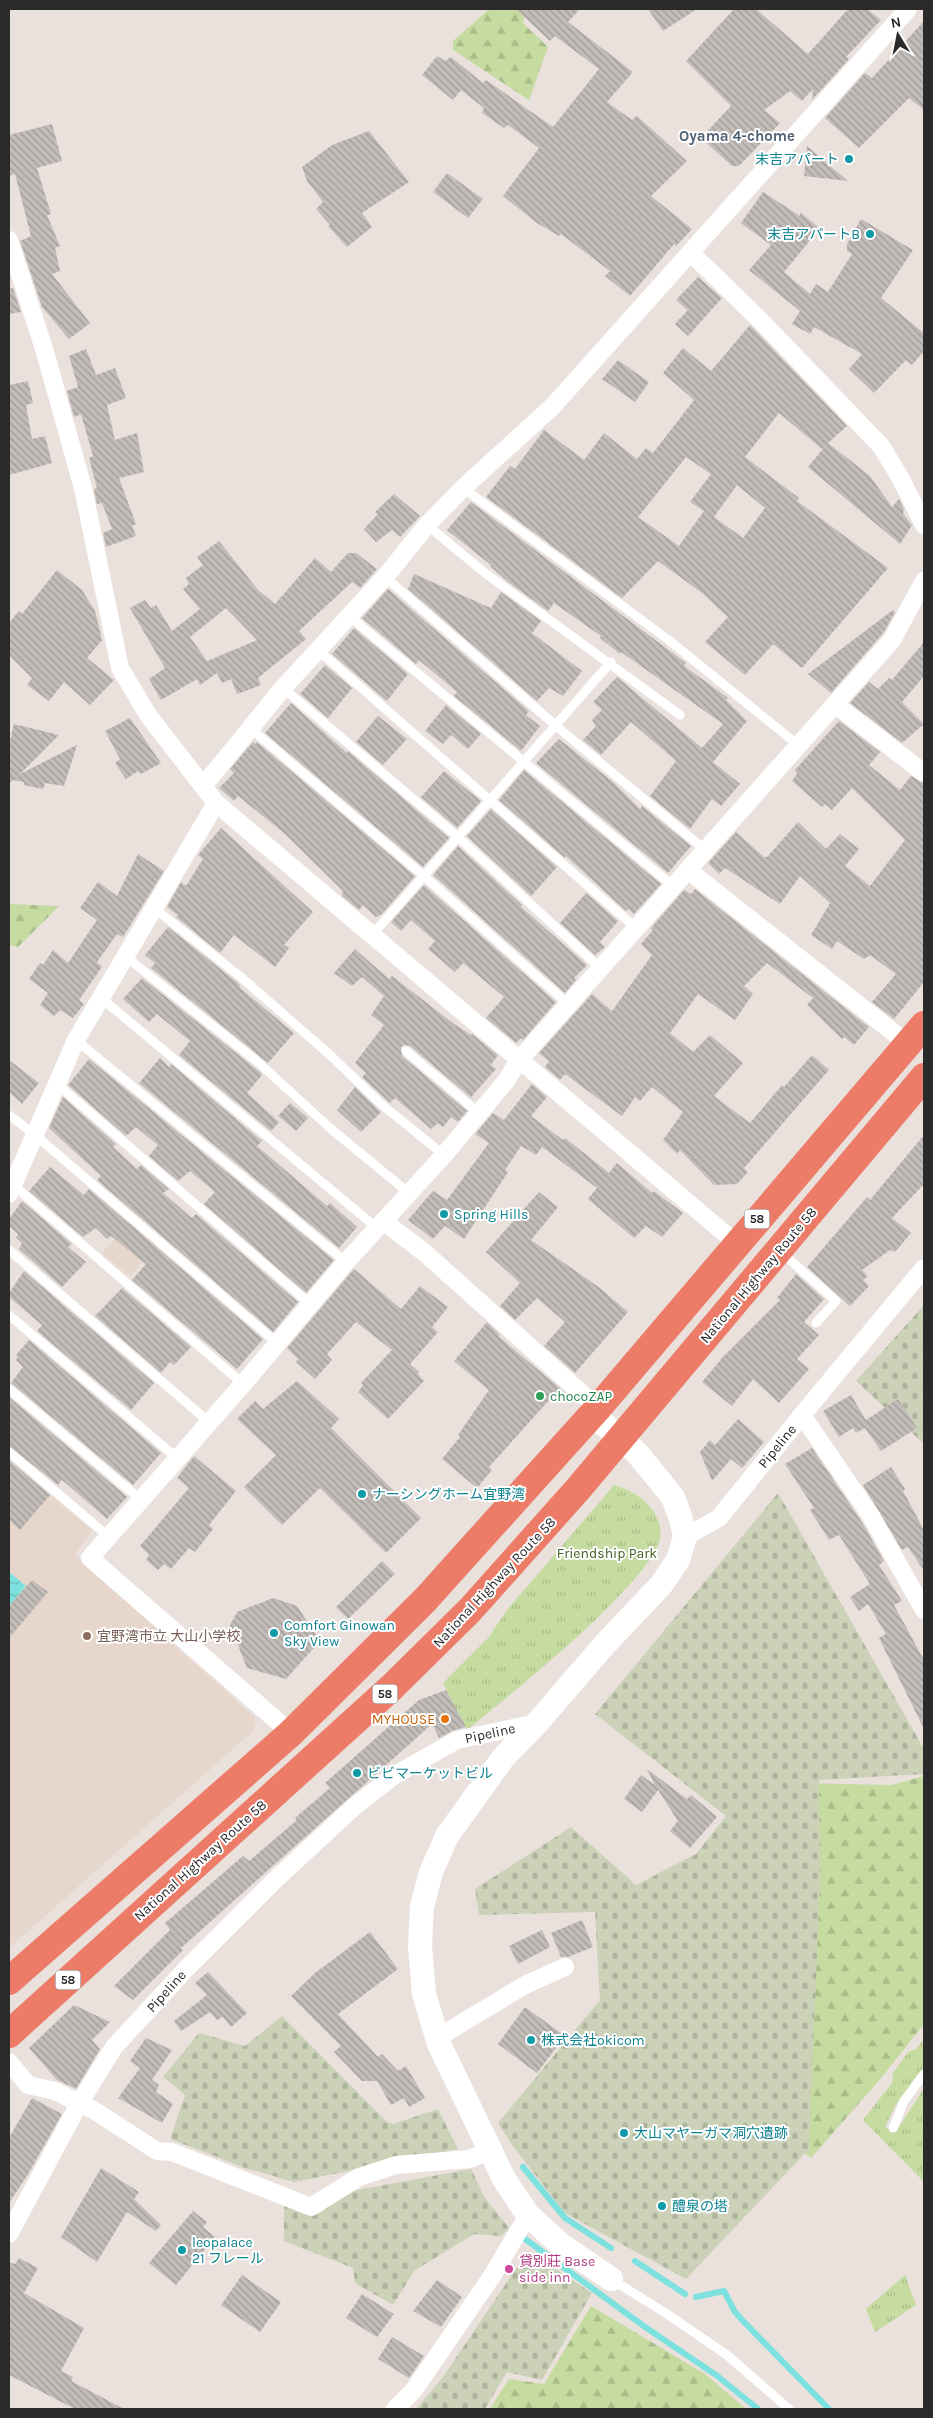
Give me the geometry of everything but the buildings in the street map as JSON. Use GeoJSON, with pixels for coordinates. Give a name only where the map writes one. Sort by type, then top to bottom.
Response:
{"type":"FeatureCollection","features":[{"type":"Feature","properties":{"kind":"highway","name":"58"},"geometry":{"type":"LineString","coordinates":[[9,1981],[291,1733],[424,1600],[595,1411],[736,1243],[916,1035]]}},
{"type":"Feature","properties":{"kind":"highway","name":"National Highway Route 58"},"geometry":{"type":"LineString","coordinates":[[9,2034],[392,1687],[470,1610],[527,1548],[924,1077]]}},
{"type":"Feature","properties":{"kind":"street"},"geometry":{"type":"LineString","coordinates":[[204,785],[283,688],[385,577],[427,525],[463,488],[553,406],[908,9]]}},
{"type":"Feature","properties":{"kind":"street"},"geometry":{"type":"LineString","coordinates":[[9,240],[45,352],[83,488],[120,668],[148,715],[204,785],[216,803],[736,1243]]}},
{"type":"Feature","properties":{"kind":"street"},"geometry":{"type":"LineString","coordinates":[[690,252],[881,446],[902,479],[924,525]]}},
{"type":"Feature","properties":{"kind":"street"},"geometry":{"type":"LineString","coordinates":[[291,1733],[90,1558],[140,1498],[243,1384],[346,1262],[444,1155],[506,1081],[519,1060],[688,870],[704,849],[836,705],[892,640],[924,580]]}},
{"type":"Feature","properties":{"kind":"street"},"geometry":{"type":"LineString","coordinates":[[836,705],[924,773]]}},
{"type":"Feature","properties":{"kind":"street"},"geometry":{"type":"LineString","coordinates":[[10,1187],[76,1040],[216,803]]}},
{"type":"Feature","properties":{"kind":"street"},"geometry":{"type":"LineString","coordinates":[[688,870],[916,1035]]}},
{"type":"Feature","properties":{"kind":"street"},"geometry":{"type":"LineString","coordinates":[[380,1225],[425,1253],[595,1411],[655,1473],[673,1497],[685,1537],[678,1560],[661,1585],[606,1643],[537,1723],[502,1758],[453,1828],[431,1872],[422,1907],[420,1946],[424,1994],[437,2038],[490,2152],[504,2179],[528,2215],[561,2246],[611,2279]]}},
{"type":"Feature","properties":{"kind":"street","name":"Pipeline"},"geometry":{"type":"LineString","coordinates":[[685,1537],[719,1518],[802,1414],[924,1268]]}},
{"type":"Feature","properties":{"kind":"street"},"geometry":{"type":"LineString","coordinates":[[802,1414],[871,1516],[924,1610]]}},
{"type":"Feature","properties":{"kind":"street","name":"Pipeline"},"geometry":{"type":"LineString","coordinates":[[9,2234],[79,2104],[114,2047],[187,1968],[275,1880],[355,1806],[395,1775],[458,1740],[537,1723]]}},
{"type":"Feature","properties":{"kind":"street"},"geometry":{"type":"LineString","coordinates":[[437,2038],[525,1985],[565,1967]]}},
{"type":"Feature","properties":{"kind":"street"},"geometry":{"type":"LineString","coordinates":[[9,2062],[28,2085],[56,2091],[95,2111],[157,2150],[172,2152],[312,2207],[358,2177],[396,2165],[469,2158],[490,2152]]}},
{"type":"Feature","properties":{"kind":"street"},"geometry":{"type":"LineString","coordinates":[[395,2409],[414,2390],[492,2276],[528,2215]]}},
{"type":"Feature","properties":{"kind":"lane"},"geometry":{"type":"LineString","coordinates":[[463,488],[670,641],[798,745]]}},
{"type":"Feature","properties":{"kind":"lane"},"geometry":{"type":"LineString","coordinates":[[427,525],[485,573],[611,662],[680,715]]}},
{"type":"Feature","properties":{"kind":"lane"},"geometry":{"type":"LineString","coordinates":[[385,577],[555,725],[704,849]]}},
{"type":"Feature","properties":{"kind":"lane"},"geometry":{"type":"LineString","coordinates":[[348,616],[522,763],[673,886]]}},
{"type":"Feature","properties":{"kind":"lane"},"geometry":{"type":"LineString","coordinates":[[318,650],[636,928]]}},
{"type":"Feature","properties":{"kind":"lane"},"geometry":{"type":"LineString","coordinates":[[372,935],[611,662]]}},
{"type":"Feature","properties":{"kind":"lane"},"geometry":{"type":"LineString","coordinates":[[283,688],[458,837],[600,968]]}},
{"type":"Feature","properties":{"kind":"lane"},"geometry":{"type":"LineString","coordinates":[[250,728],[424,876],[568,1004]]}},
{"type":"Feature","properties":{"kind":"lane"},"geometry":{"type":"LineString","coordinates":[[154,908],[242,978],[329,1054],[381,1104],[444,1155]]}},
{"type":"Feature","properties":{"kind":"lane"},"geometry":{"type":"LineString","coordinates":[[125,956],[259,1063],[330,1128],[410,1194]]}},
{"type":"Feature","properties":{"kind":"lane"},"geometry":{"type":"LineString","coordinates":[[101,998],[380,1225]]}},
{"type":"Feature","properties":{"kind":"lane"},"geometry":{"type":"LineString","coordinates":[[76,1040],[346,1262]]}},
{"type":"Feature","properties":{"kind":"lane"},"geometry":{"type":"LineString","coordinates":[[406,1051],[479,1113]]}},
{"type":"Feature","properties":{"kind":"lane"},"geometry":{"type":"LineString","coordinates":[[57,1084],[310,1304]]}},
{"type":"Feature","properties":{"kind":"lane"},"geometry":{"type":"LineString","coordinates":[[9,1115],[34,1134],[277,1343]]}},
{"type":"Feature","properties":{"kind":"lane"},"geometry":{"type":"LineString","coordinates":[[10,1187],[243,1384]]}},
{"type":"Feature","properties":{"kind":"lane"},"geometry":{"type":"LineString","coordinates":[[9,1250],[209,1422]]}},
{"type":"Feature","properties":{"kind":"lane"},"geometry":{"type":"LineString","coordinates":[[779,1250],[836,1301],[816,1323]]}},
{"type":"Feature","properties":{"kind":"lane"},"geometry":{"type":"LineString","coordinates":[[9,1315],[177,1458]]}},
{"type":"Feature","properties":{"kind":"lane"},"geometry":{"type":"LineString","coordinates":[[9,1389],[140,1498]]}},
{"type":"Feature","properties":{"kind":"lane"},"geometry":{"type":"LineString","coordinates":[[9,1452],[109,1537]]}},
{"type":"Feature","properties":{"kind":"lane"},"geometry":{"type":"LineString","coordinates":[[893,2128],[904,2101],[924,2074]]}},
{"type":"Feature","properties":{"kind":"lane"},"geometry":{"type":"LineString","coordinates":[[611,2279],[727,2355],[789,2409]]}},
{"type":"Feature","properties":{"kind":"shaded area"},"geometry":{"type":"Polygon","coordinates":[[[131,1222],[157,1245],[130,1276],[102,1253],[131,1222]]]}},
{"type":"Feature","properties":{"kind":"shaded area","name":"宜野湾市立 大山小学校"},"geometry":{"type":"Polygon","coordinates":[[[9,1461],[92,1530],[75,1555],[255,1718],[254,1730],[9,1948],[9,1461]]]}},
{"type":"Feature","properties":{"kind":"green space"},"geometry":{"type":"Polygon","coordinates":[[[489,9],[526,9],[523,23],[548,47],[529,100],[453,50],[453,41],[489,9]]]}},
{"type":"Feature","properties":{"kind":"green space"},"geometry":{"type":"Polygon","coordinates":[[[9,904],[59,906],[18,947],[9,945],[9,904]]]}},
{"type":"Feature","properties":{"kind":"green space"},"geometry":{"type":"Polygon","coordinates":[[[924,1305],[924,1444],[856,1381],[924,1305]]]}},
{"type":"Feature","properties":{"kind":"green space","name":"Friendship Park"},"geometry":{"type":"Polygon","coordinates":[[[614,1485],[624,1488],[643,1500],[657,1517],[660,1526],[660,1537],[653,1555],[627,1587],[580,1634],[467,1730],[443,1683],[488,1638],[507,1610],[614,1485]]]}},
{"type":"Feature","properties":{"kind":"green space"},"geometry":{"type":"Polygon","coordinates":[[[778,1493],[924,1749],[924,1774],[819,1780],[820,1881],[809,2149],[686,2279],[565,2213],[512,2145],[498,2123],[600,2000],[595,1912],[479,1915],[475,1889],[571,1827],[636,1885],[696,1854],[726,1816],[595,1714],[778,1493]]]}},
{"type":"Feature","properties":{"kind":"green space"},"geometry":{"type":"Polygon","coordinates":[[[924,1776],[924,2024],[882,2077],[811,2158],[755,2118],[792,1783],[892,1785],[924,1776]]]}},
{"type":"Feature","properties":{"kind":"green space"},"geometry":{"type":"Polygon","coordinates":[[[282,2016],[387,2122],[393,2124],[438,2109],[458,2149],[294,2182],[245,2168],[170,2139],[185,2095],[163,2077],[199,2033],[245,2046],[282,2016]]]}},
{"type":"Feature","properties":{"kind":"green space"},"geometry":{"type":"Polygon","coordinates":[[[924,2039],[924,2067],[895,2106],[885,2127],[896,2132],[924,2088],[924,2182],[863,2120],[892,2083],[893,2073],[908,2052],[916,2049],[924,2039]]]}},
{"type":"Feature","properties":{"kind":"green space"},"geometry":{"type":"Polygon","coordinates":[[[471,2169],[485,2198],[509,2228],[501,2236],[474,2234],[414,2271],[393,2305],[355,2283],[353,2268],[284,2241],[284,2207],[357,2190],[471,2169]]]}},
{"type":"Feature","properties":{"kind":"green space"},"geometry":{"type":"Polygon","coordinates":[[[528,2251],[592,2293],[542,2380],[507,2372],[485,2409],[416,2409],[443,2377],[528,2251]]]}},
{"type":"Feature","properties":{"kind":"green space"},"geometry":{"type":"Polygon","coordinates":[[[905,2275],[916,2305],[875,2332],[866,2309],[905,2275]]]}},
{"type":"Feature","properties":{"kind":"green space"},"geometry":{"type":"Polygon","coordinates":[[[591,2306],[705,2374],[746,2409],[490,2409],[509,2379],[544,2384],[591,2306]]]}},
{"type":"Feature","properties":{"kind":"water"},"geometry":{"type":"Polygon","coordinates":[[[9,1572],[26,1586],[9,1606],[9,1572]]]}},
{"type":"Feature","properties":{"kind":"waterway"},"geometry":{"type":"LineString","coordinates":[[523,2167],[565,2218],[611,2248]]}},
{"type":"Feature","properties":{"kind":"waterway"},"geometry":{"type":"LineString","coordinates":[[525,2239],[645,2327],[716,2375],[758,2409]]}},
{"type":"Feature","properties":{"kind":"waterway"},"geometry":{"type":"LineString","coordinates":[[635,2261],[685,2294]]}},
{"type":"Feature","properties":{"kind":"waterway"},"geometry":{"type":"LineString","coordinates":[[696,2297],[724,2291],[735,2312],[829,2409]]}},
{"type":"Feature","properties":{"kind":"place","name":"末吉アパート"},"geometry":{"type":"Point","coordinates":[849,159]}},
{"type":"Feature","properties":{"kind":"place","name":"末吉アパートB"},"geometry":{"type":"Point","coordinates":[870,234]}},
{"type":"Feature","properties":{"kind":"place","name":"Spring Hills"},"geometry":{"type":"Point","coordinates":[444,1214]}},
{"type":"Feature","properties":{"kind":"place","name":"chocoZAP"},"geometry":{"type":"Point","coordinates":[540,1396]}},
{"type":"Feature","properties":{"kind":"place","name":"ナーシングホーム宜野湾"},"geometry":{"type":"Point","coordinates":[362,1494]}},
{"type":"Feature","properties":{"kind":"place","name":"Comfort Ginowan Sky View"},"geometry":{"type":"Point","coordinates":[274,1633]}},
{"type":"Feature","properties":{"kind":"place","name":"宜野湾市立 大山小学校"},"geometry":{"type":"Point","coordinates":[87,1636]}},
{"type":"Feature","properties":{"kind":"place","name":"MYHOUSE"},"geometry":{"type":"Point","coordinates":[445,1719]}},
{"type":"Feature","properties":{"kind":"place","name":"ビビマーケットビル"},"geometry":{"type":"Point","coordinates":[357,1773]}},
{"type":"Feature","properties":{"kind":"place","name":"株式会社okicom"},"geometry":{"type":"Point","coordinates":[531,2040]}},
{"type":"Feature","properties":{"kind":"place","name":"大山マヤーガマ洞穴遺跡"},"geometry":{"type":"Point","coordinates":[624,2133]}},
{"type":"Feature","properties":{"kind":"place","name":"醴泉の塔"},"geometry":{"type":"Point","coordinates":[662,2206]}},
{"type":"Feature","properties":{"kind":"place","name":"leopalace 21 フレール"},"geometry":{"type":"Point","coordinates":[182,2250]}},
{"type":"Feature","properties":{"kind":"place","name":"貸別莊 Base side inn"},"geometry":{"type":"Point","coordinates":[509,2269]}},
{"type":"Feature","properties":{"kind":"district","name":"Oyama 4-chome"},"geometry":{"type":"Point","coordinates":[737,136]}}]}
